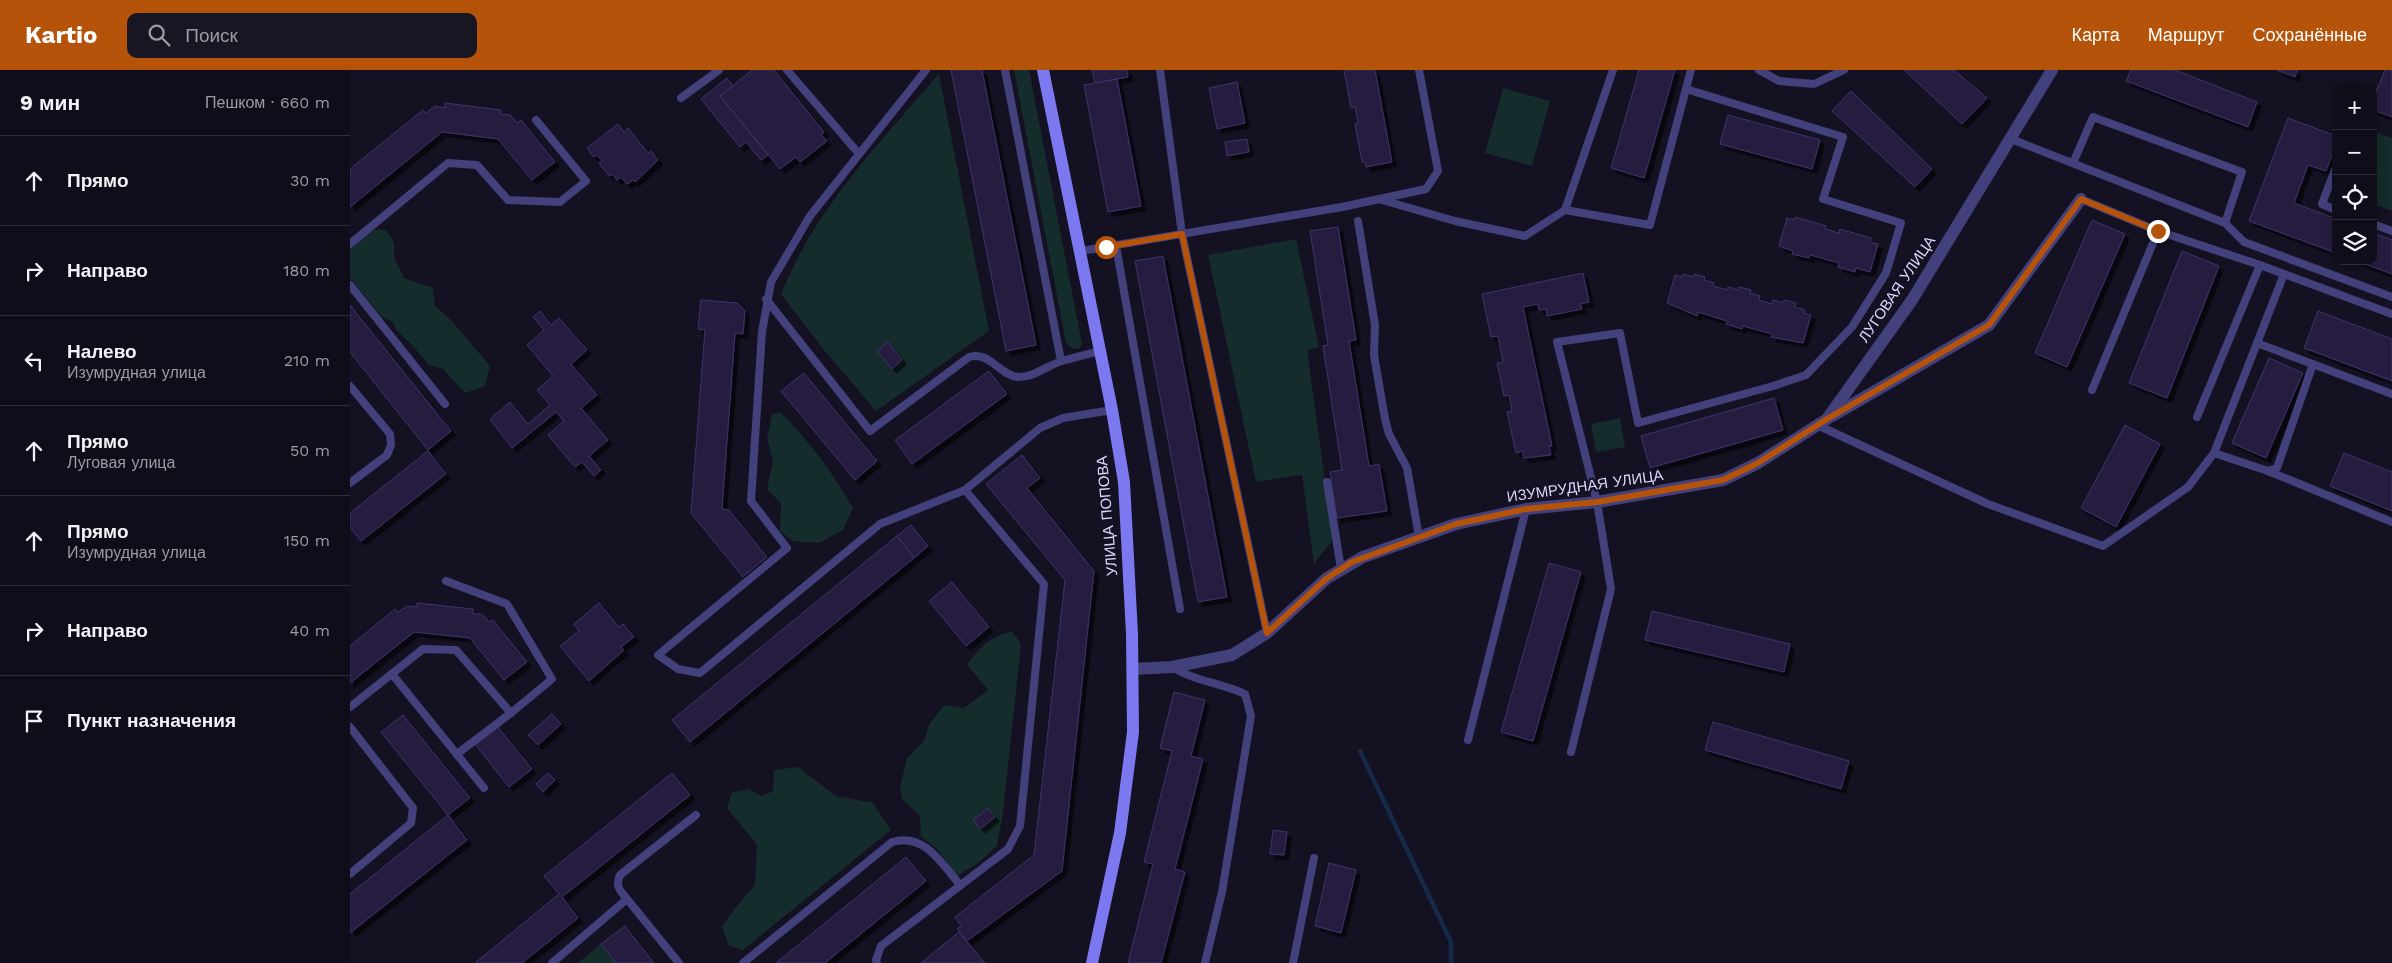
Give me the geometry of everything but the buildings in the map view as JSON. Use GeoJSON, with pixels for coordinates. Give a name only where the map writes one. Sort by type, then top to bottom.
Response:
{"type":"FeatureCollection","features":[{"type":"Feature","properties":{"kind":"street","name":"УЛИЦА ПОПОВА"},"geometry":{"type":"LineString","coordinates":[[1043,70],[1081,251],[1124,482],[1133,669],[1133,732],[1125,797],[1103,919],[1092,963]]}},
{"type":"Feature","properties":{"kind":"street","name":"ЛУГОВАЯ УЛИЦА"},"geometry":{"type":"LineString","coordinates":[[1723,480],[1758,463],[1822,422],[1912,300],[2052,70]]}},
{"type":"Feature","properties":{"kind":"street"},"geometry":{"type":"LineString","coordinates":[[1822,422],[1989,325],[2081,199]]}},
{"type":"Feature","properties":{"kind":"street","name":"ИЗУМРУДНАЯ УЛИЦА"},"geometry":{"type":"LineString","coordinates":[[1133,669],[1172,667],[1232,655],[1267,633],[1341,569],[1363,557],[1456,524],[1526,509],[1597,502],[1723,480]]}},
{"type":"Feature","properties":{"kind":"lane"},"geometry":{"type":"LineString","coordinates":[[681,98],[719,70]]}},
{"type":"Feature","properties":{"kind":"lane"},"geometry":{"type":"LineString","coordinates":[[786,70],[859,154]]}},
{"type":"Feature","properties":{"kind":"lane"},"geometry":{"type":"LineString","coordinates":[[926,70],[810,216],[771,282],[766,299],[762,332],[751,501],[787,548],[658,655],[678,669],[700,673],[880,524],[965,490],[1040,428],[1063,418],[1112,410]]}},
{"type":"Feature","properties":{"kind":"lane"},"geometry":{"type":"LineString","coordinates":[[1005,70],[1061,361]]}},
{"type":"Feature","properties":{"kind":"lane"},"geometry":{"type":"LineString","coordinates":[[1160,70],[1182,234],[1267,633]]}},
{"type":"Feature","properties":{"kind":"lane"},"geometry":{"type":"LineString","coordinates":[[1081,251],[1426,190],[1438,171],[1419,70]]}},
{"type":"Feature","properties":{"kind":"lane"},"geometry":{"type":"LineString","coordinates":[[1380,199],[1455,221],[1525,236],[1564,210],[1613,70]]}},
{"type":"Feature","properties":{"kind":"lane"},"geometry":{"type":"LineString","coordinates":[[1564,210],[1650,225],[1691,70]]}},
{"type":"Feature","properties":{"kind":"lane"},"geometry":{"type":"LineString","coordinates":[[1759,70],[1779,81],[1814,84],[1844,70]]}},
{"type":"Feature","properties":{"kind":"lane"},"geometry":{"type":"LineString","coordinates":[[1571,752],[1610,589],[1597,502],[1557,342],[1620,333],[1638,423],[1773,386],[1806,375],[1852,327],[1886,273],[1902,223],[1824,199],[1842,137],[1686,89]]}},
{"type":"Feature","properties":{"kind":"lane"},"geometry":{"type":"LineString","coordinates":[[2073,163],[2093,117],[2242,172],[2225,223]]}},
{"type":"Feature","properties":{"kind":"lane"},"geometry":{"type":"LineString","coordinates":[[350,244],[448,163],[477,165],[508,200],[560,202],[586,181],[536,120]]}},
{"type":"Feature","properties":{"kind":"lane"},"geometry":{"type":"LineString","coordinates":[[2011,139],[2225,223],[2244,242],[2392,297]]}},
{"type":"Feature","properties":{"kind":"lane"},"geometry":{"type":"LineString","coordinates":[[2332,178],[2322,204],[2332,208]]}},
{"type":"Feature","properties":{"kind":"lane"},"geometry":{"type":"LineString","coordinates":[[2081,199],[2158,231],[2260,265],[2392,314]]}},
{"type":"Feature","properties":{"kind":"lane"},"geometry":{"type":"LineString","coordinates":[[1358,221],[1375,325],[1374,355],[1385,418],[1392,441],[1407,468],[1419,537]]}},
{"type":"Feature","properties":{"kind":"lane"},"geometry":{"type":"LineString","coordinates":[[2377,225],[2392,231]]}},
{"type":"Feature","properties":{"kind":"lane"},"geometry":{"type":"LineString","coordinates":[[2092,390],[2158,231]]}},
{"type":"Feature","properties":{"kind":"lane"},"geometry":{"type":"LineString","coordinates":[[1116,246],[1180,609]]}},
{"type":"Feature","properties":{"kind":"lane"},"geometry":{"type":"LineString","coordinates":[[2196,417],[2260,265]]}},
{"type":"Feature","properties":{"kind":"lane"},"geometry":{"type":"LineString","coordinates":[[1822,422],[1988,504],[2103,546],[2188,487],[2214,453],[2284,274]]}},
{"type":"Feature","properties":{"kind":"lane"},"geometry":{"type":"LineString","coordinates":[[350,285],[446,404]]}},
{"type":"Feature","properties":{"kind":"lane"},"geometry":{"type":"LineString","coordinates":[[766,299],[870,431],[969,357],[978,355],[986,358],[1012,376],[1020,377],[1061,361],[1100,351]]}},
{"type":"Feature","properties":{"kind":"lane"},"geometry":{"type":"LineString","coordinates":[[2257,342],[2392,394]]}},
{"type":"Feature","properties":{"kind":"lane"},"geometry":{"type":"LineString","coordinates":[[2268,471],[2277,468],[2312,364]]}},
{"type":"Feature","properties":{"kind":"lane"},"geometry":{"type":"LineString","coordinates":[[350,386],[390,434],[391,445],[387,455],[350,483]]}},
{"type":"Feature","properties":{"kind":"lane"},"geometry":{"type":"LineString","coordinates":[[2214,453],[2268,471],[2392,522]]}},
{"type":"Feature","properties":{"kind":"lane"},"geometry":{"type":"LineString","coordinates":[[1327,482],[1341,569]]}},
{"type":"Feature","properties":{"kind":"lane"},"geometry":{"type":"LineString","coordinates":[[877,963],[876,960],[882,946],[1008,849],[1020,826],[1044,584],[965,490]]}},
{"type":"Feature","properties":{"kind":"lane"},"geometry":{"type":"LineString","coordinates":[[1468,740],[1526,509]]}},
{"type":"Feature","properties":{"kind":"lane"},"geometry":{"type":"LineString","coordinates":[[446,581],[507,604],[552,679],[457,754]]}},
{"type":"Feature","properties":{"kind":"lane"},"geometry":{"type":"LineString","coordinates":[[350,706],[423,649],[456,650],[511,713]]}},
{"type":"Feature","properties":{"kind":"lane"},"geometry":{"type":"LineString","coordinates":[[1172,667],[1184,675],[1228,686],[1245,694],[1250,716],[1222,892],[1205,963]]}},
{"type":"Feature","properties":{"kind":"lane"},"geometry":{"type":"LineString","coordinates":[[392,674],[484,788]]}},
{"type":"Feature","properties":{"kind":"lane"},"geometry":{"type":"LineString","coordinates":[[350,727],[413,808],[413,817],[411,823],[350,874]]}},
{"type":"Feature","properties":{"kind":"lane"},"geometry":{"type":"LineString","coordinates":[[679,963],[626,900],[618,888],[617,882],[620,875],[696,816]]}},
{"type":"Feature","properties":{"kind":"lane"},"geometry":{"type":"LineString","coordinates":[[743,963],[892,842],[902,839],[914,840],[926,847],[960,885]]}},
{"type":"Feature","properties":{"kind":"lane"},"geometry":{"type":"LineString","coordinates":[[1293,963],[1314,858]]}},
{"type":"Feature","properties":{"kind":"lane"},"geometry":{"type":"LineString","coordinates":[[552,963],[626,900]]}},
{"type":"Feature","properties":{"kind":"green space"},"geometry":{"type":"Polygon","coordinates":[[[1014,70],[1029,70],[1082,344],[1079,349],[1073,349],[1066,343],[1014,70]]]}},
{"type":"Feature","properties":{"kind":"green space"},"geometry":{"type":"Polygon","coordinates":[[[939,74],[989,331],[876,411],[824,350],[781,294],[795,263],[830,205],[872,151],[939,74]]]}},
{"type":"Feature","properties":{"kind":"green space"},"geometry":{"type":"Polygon","coordinates":[[[1503,88],[1550,101],[1532,166],[1485,153],[1503,88]]]}},
{"type":"Feature","properties":{"kind":"green space"},"geometry":{"type":"Polygon","coordinates":[[[2377,132],[2392,138],[2392,211],[2377,205],[2377,132]]]}},
{"type":"Feature","properties":{"kind":"green space"},"geometry":{"type":"Polygon","coordinates":[[[373,229],[386,230],[394,243],[394,257],[404,278],[433,288],[435,306],[451,320],[490,366],[485,386],[465,393],[443,369],[429,365],[396,330],[393,322],[382,317],[350,278],[350,248],[373,229]]]}},
{"type":"Feature","properties":{"kind":"green space"},"geometry":{"type":"Polygon","coordinates":[[[1296,239],[1319,347],[1307,350],[1333,539],[1314,564],[1302,475],[1256,482],[1208,255],[1296,239]]]}},
{"type":"Feature","properties":{"kind":"green space"},"geometry":{"type":"Polygon","coordinates":[[[780,412],[820,457],[853,508],[843,530],[819,543],[793,541],[780,531],[781,503],[767,489],[773,461],[767,438],[772,415],[780,412]]]}},
{"type":"Feature","properties":{"kind":"green space"},"geometry":{"type":"Polygon","coordinates":[[[1620,418],[1625,447],[1596,452],[1591,424],[1620,418]]]}},
{"type":"Feature","properties":{"kind":"green space"},"geometry":{"type":"Polygon","coordinates":[[[1012,631],[1021,644],[1003,813],[997,846],[978,863],[957,876],[936,848],[921,837],[920,816],[902,799],[900,787],[907,758],[924,741],[929,725],[944,705],[964,708],[988,690],[967,665],[981,648],[992,639],[1012,631]]]}},
{"type":"Feature","properties":{"kind":"green space"},"geometry":{"type":"Polygon","coordinates":[[[798,767],[836,796],[873,803],[891,830],[743,950],[729,946],[722,927],[735,908],[755,885],[757,845],[727,808],[732,792],[748,789],[762,796],[773,791],[774,770],[798,767]]]}},
{"type":"Feature","properties":{"kind":"green space"},"geometry":{"type":"Polygon","coordinates":[[[601,944],[616,963],[578,963],[601,944]]]}},
{"type":"Feature","properties":{"kind":"waterway"},"geometry":{"type":"LineString","coordinates":[[1360,751],[1451,942],[1451,963]]}},
{"type":"Feature","properties":{"kind":"route"},"geometry":{"type":"LineString","coordinates":[[1106,247],[1182,234],[1267,633],[1282,617],[1327,578],[1352,562],[1456,524],[1526,509],[1597,502],[1723,480],[1758,463],[1827,419],[1989,325],[2081,199],[2158,231]]}}]}
